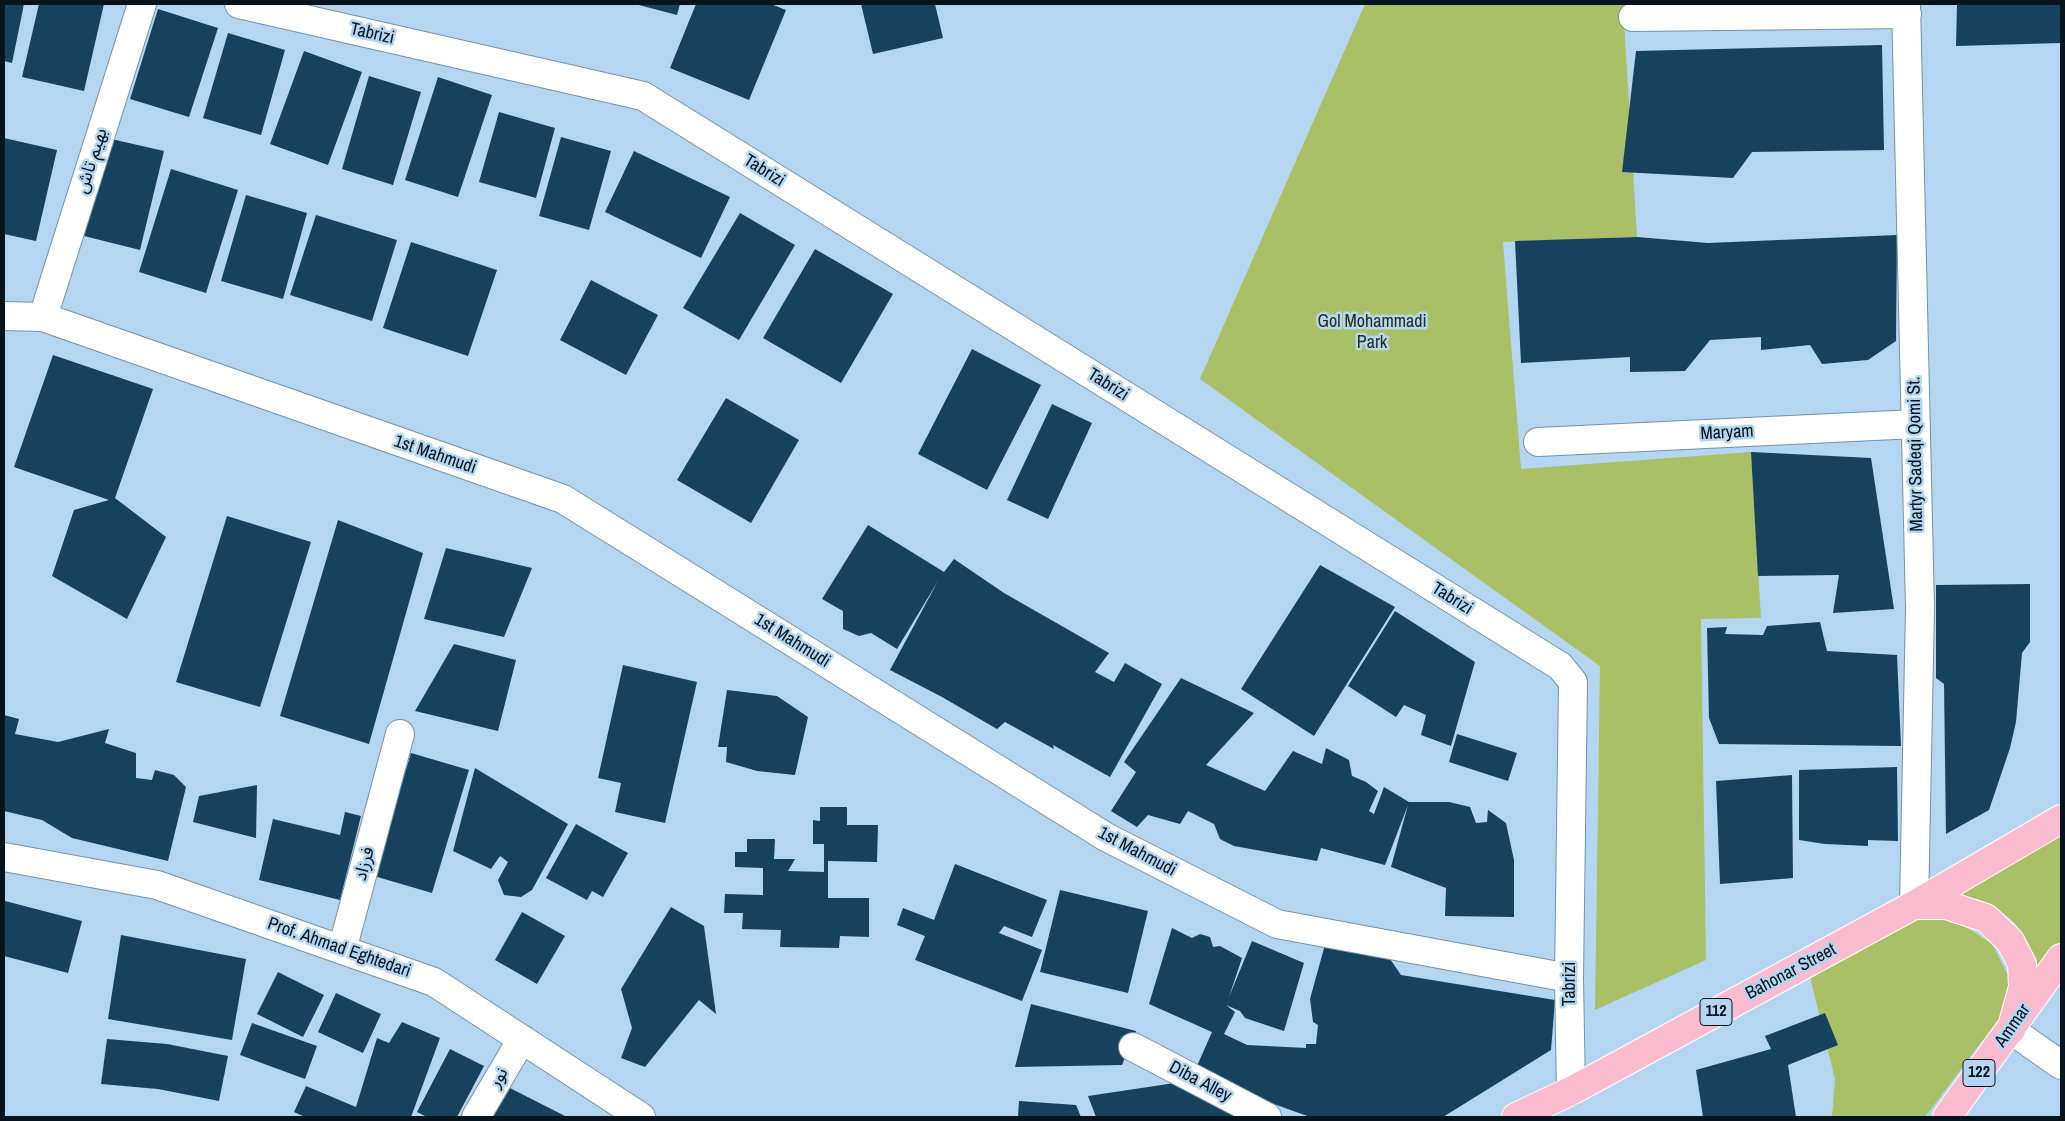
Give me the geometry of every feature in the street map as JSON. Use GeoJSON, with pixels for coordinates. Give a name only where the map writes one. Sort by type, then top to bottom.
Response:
{"type":"FeatureCollection","features":[{"type":"Feature","properties":{"kind":"main road","name":"Bahonar Street"},"geometry":{"type":"LineString","coordinates":[[1516,1117],[1571,1090],[1914,905],[2061,820]]}},
{"type":"Feature","properties":{"kind":"main road","name":"112"},"geometry":{"type":"LineString","coordinates":[[1914,905],[1946,905],[1986,918],[2010,941],[2022,964],[2023,987],[2011,1030]]}},
{"type":"Feature","properties":{"kind":"main road","name":"Ammar"},"geometry":{"type":"LineString","coordinates":[[1947,1117],[2061,958]]}},
{"type":"Feature","properties":{"kind":"street","name":"بهیم تاش"},"geometry":{"type":"LineString","coordinates":[[42,318],[142,4]]}},
{"type":"Feature","properties":{"kind":"street","name":"Tabrizi"},"geometry":{"type":"LineString","coordinates":[[239,4],[643,96],[1560,666],[1573,682],[1569,978],[1571,1090]]}},
{"type":"Feature","properties":{"kind":"street"},"geometry":{"type":"LineString","coordinates":[[1633,17],[1906,9]]}},
{"type":"Feature","properties":{"kind":"street","name":"Martyr Sadeqi Qomi St."},"geometry":{"type":"LineString","coordinates":[[1906,9],[1920,608],[1914,905]]}},
{"type":"Feature","properties":{"kind":"street","name":"1st Mahmudi"},"geometry":{"type":"LineString","coordinates":[[4,316],[42,318],[563,499],[1106,837],[1277,924],[1569,978]]}},
{"type":"Feature","properties":{"kind":"street","name":"Maryam"},"geometry":{"type":"LineString","coordinates":[[1538,442],[1916,424]]}},
{"type":"Feature","properties":{"kind":"street","name":"فرزاد"},"geometry":{"type":"LineString","coordinates":[[342,950],[400,734]]}},
{"type":"Feature","properties":{"kind":"street","name":"Prof. Ahmad Eghtedari"},"geometry":{"type":"LineString","coordinates":[[4,857],[157,885],[434,982],[641,1117]]}},
{"type":"Feature","properties":{"kind":"street"},"geometry":{"type":"LineString","coordinates":[[2011,1030],[2061,1064]]}},
{"type":"Feature","properties":{"kind":"street","name":"نور"},"geometry":{"type":"LineString","coordinates":[[476,1117],[522,1039]]}},
{"type":"Feature","properties":{"kind":"street","name":"Diba Alley"},"geometry":{"type":"LineString","coordinates":[[1133,1047],[1267,1117]]}},
{"type":"Feature","properties":{"kind":"green space","name":"Gol Mohammadi Park"},"geometry":{"type":"Polygon","coordinates":[[[1365,4],[1623,4],[1637,237],[1503,242],[1521,469],[1751,452],[1761,618],[1701,619],[1706,960],[1595,1010],[1600,666],[1200,379],[1365,4]]]}},
{"type":"Feature","properties":{"kind":"green space"},"geometry":{"type":"Polygon","coordinates":[[[2061,832],[2061,941],[2033,977],[2025,940],[2015,923],[1999,910],[1955,893],[2061,832]]]}},
{"type":"Feature","properties":{"kind":"green space"},"geometry":{"type":"Polygon","coordinates":[[[1918,917],[1941,918],[1966,927],[1992,944],[2011,981],[2001,1016],[1925,1117],[1832,1117],[1835,1079],[1809,973],[1866,947],[1918,917]]]}},
{"type":"Feature","properties":{"kind":"building"},"geometry":{"type":"Polygon","coordinates":[[[4,4],[24,4],[12,63],[4,61],[4,4]]]}},
{"type":"Feature","properties":{"kind":"building"},"geometry":{"type":"Polygon","coordinates":[[[39,4],[104,4],[84,91],[22,77],[39,4]]]}},
{"type":"Feature","properties":{"kind":"building"},"geometry":{"type":"Polygon","coordinates":[[[635,4],[680,4],[677,15],[635,4]]]}},
{"type":"Feature","properties":{"kind":"building"},"geometry":{"type":"Polygon","coordinates":[[[696,4],[771,4],[786,10],[749,100],[670,68],[696,4]]]}},
{"type":"Feature","properties":{"kind":"building"},"geometry":{"type":"Polygon","coordinates":[[[861,4],[935,4],[943,38],[873,54],[861,4]]]}},
{"type":"Feature","properties":{"kind":"building"},"geometry":{"type":"Polygon","coordinates":[[[1957,4],[2061,4],[2061,43],[1956,46],[1957,4]]]}},
{"type":"Feature","properties":{"kind":"building"},"geometry":{"type":"Polygon","coordinates":[[[158,9],[218,28],[189,117],[130,99],[158,9]]]}},
{"type":"Feature","properties":{"kind":"building"},"geometry":{"type":"Polygon","coordinates":[[[228,33],[285,50],[261,135],[203,118],[228,33]]]}},
{"type":"Feature","properties":{"kind":"building"},"geometry":{"type":"Polygon","coordinates":[[[1882,45],[1884,150],[1752,152],[1733,178],[1622,172],[1636,51],[1882,45]]]}},
{"type":"Feature","properties":{"kind":"building"},"geometry":{"type":"Polygon","coordinates":[[[304,51],[362,72],[328,165],[270,144],[304,51]]]}},
{"type":"Feature","properties":{"kind":"building"},"geometry":{"type":"Polygon","coordinates":[[[369,76],[421,92],[393,185],[342,169],[369,76]]]}},
{"type":"Feature","properties":{"kind":"building"},"geometry":{"type":"Polygon","coordinates":[[[438,77],[492,95],[458,197],[405,180],[438,77]]]}},
{"type":"Feature","properties":{"kind":"building"},"geometry":{"type":"Polygon","coordinates":[[[499,112],[555,128],[536,198],[479,182],[499,112]]]}},
{"type":"Feature","properties":{"kind":"building"},"geometry":{"type":"Polygon","coordinates":[[[561,137],[611,151],[589,230],[539,216],[561,137]]]}},
{"type":"Feature","properties":{"kind":"building"},"geometry":{"type":"Polygon","coordinates":[[[4,138],[57,150],[36,241],[4,234],[4,138]]]}},
{"type":"Feature","properties":{"kind":"building"},"geometry":{"type":"Polygon","coordinates":[[[107,138],[164,151],[140,250],[84,236],[107,138]]]}},
{"type":"Feature","properties":{"kind":"building"},"geometry":{"type":"Polygon","coordinates":[[[634,151],[730,197],[701,258],[605,212],[634,151]]]}},
{"type":"Feature","properties":{"kind":"building"},"geometry":{"type":"Polygon","coordinates":[[[171,169],[238,190],[206,293],[139,272],[171,169]]]}},
{"type":"Feature","properties":{"kind":"building"},"geometry":{"type":"Polygon","coordinates":[[[246,195],[307,213],[283,299],[221,281],[246,195]]]}},
{"type":"Feature","properties":{"kind":"building"},"geometry":{"type":"Polygon","coordinates":[[[740,213],[795,245],[739,340],[683,308],[740,213]]]}},
{"type":"Feature","properties":{"kind":"building"},"geometry":{"type":"Polygon","coordinates":[[[316,215],[397,240],[372,321],[290,295],[316,215]]]}},
{"type":"Feature","properties":{"kind":"building"},"geometry":{"type":"Polygon","coordinates":[[[1897,235],[1896,341],[1868,360],[1822,364],[1810,345],[1761,350],[1761,337],[1710,340],[1685,371],[1630,372],[1630,357],[1521,363],[1515,241],[1637,237],[1708,243],[1897,235]]]}},
{"type":"Feature","properties":{"kind":"building"},"geometry":{"type":"Polygon","coordinates":[[[411,242],[497,270],[468,356],[383,328],[411,242]]]}},
{"type":"Feature","properties":{"kind":"building"},"geometry":{"type":"Polygon","coordinates":[[[815,249],[893,294],[841,383],[763,338],[815,249]]]}},
{"type":"Feature","properties":{"kind":"building"},"geometry":{"type":"Polygon","coordinates":[[[591,280],[658,315],[626,375],[560,340],[591,280]]]}},
{"type":"Feature","properties":{"kind":"building"},"geometry":{"type":"Polygon","coordinates":[[[972,349],[1041,385],[987,490],[918,454],[972,349]]]}},
{"type":"Feature","properties":{"kind":"building"},"geometry":{"type":"Polygon","coordinates":[[[53,355],[153,389],[115,498],[166,537],[127,619],[52,576],[74,510],[109,500],[14,467],[53,355]]]}},
{"type":"Feature","properties":{"kind":"building"},"geometry":{"type":"Polygon","coordinates":[[[726,398],[799,440],[751,523],[677,480],[726,398]]]}},
{"type":"Feature","properties":{"kind":"building"},"geometry":{"type":"Polygon","coordinates":[[[1052,404],[1092,423],[1048,519],[1007,500],[1052,404]]]}},
{"type":"Feature","properties":{"kind":"building"},"geometry":{"type":"Polygon","coordinates":[[[1751,452],[1871,458],[1894,609],[1833,613],[1839,575],[1758,576],[1751,452]]]}},
{"type":"Feature","properties":{"kind":"building"},"geometry":{"type":"Polygon","coordinates":[[[227,516],[311,542],[260,707],[176,682],[227,516]]]}},
{"type":"Feature","properties":{"kind":"building"},"geometry":{"type":"Polygon","coordinates":[[[338,520],[423,553],[369,744],[280,716],[338,520]]]}},
{"type":"Feature","properties":{"kind":"building"},"geometry":{"type":"Polygon","coordinates":[[[868,525],[944,572],[954,559],[1004,593],[1109,653],[1095,672],[1114,682],[1125,663],[1162,684],[1110,777],[1053,745],[1054,749],[1005,722],[997,729],[890,670],[938,581],[897,649],[871,633],[859,636],[843,629],[843,611],[822,599],[868,525]]]}},
{"type":"Feature","properties":{"kind":"building"},"geometry":{"type":"Polygon","coordinates":[[[446,548],[532,568],[504,637],[424,619],[446,548]]]}},
{"type":"Feature","properties":{"kind":"building"},"geometry":{"type":"Polygon","coordinates":[[[1320,565],[1395,607],[1314,736],[1241,689],[1320,565]]]}},
{"type":"Feature","properties":{"kind":"building"},"geometry":{"type":"Polygon","coordinates":[[[2030,584],[2030,642],[2022,653],[2016,722],[2010,748],[1989,810],[1946,834],[1944,684],[1936,678],[1936,585],[2030,584]]]}},
{"type":"Feature","properties":{"kind":"building"},"geometry":{"type":"Polygon","coordinates":[[[1395,611],[1475,662],[1451,746],[1421,735],[1426,715],[1404,705],[1396,717],[1348,686],[1395,611]]]}},
{"type":"Feature","properties":{"kind":"building"},"geometry":{"type":"Polygon","coordinates":[[[1820,622],[1827,651],[1897,655],[1901,746],[1719,744],[1709,718],[1707,628],[1727,627],[1725,634],[1763,635],[1767,626],[1820,622]]]}},
{"type":"Feature","properties":{"kind":"building"},"geometry":{"type":"Polygon","coordinates":[[[454,644],[516,660],[498,731],[415,711],[454,644]]]}},
{"type":"Feature","properties":{"kind":"building"},"geometry":{"type":"Polygon","coordinates":[[[623,665],[697,682],[665,823],[615,812],[621,783],[598,778],[623,665]]]}},
{"type":"Feature","properties":{"kind":"building"},"geometry":{"type":"Polygon","coordinates":[[[1181,678],[1254,713],[1206,765],[1265,791],[1293,751],[1322,764],[1326,748],[1349,760],[1352,776],[1366,782],[1378,791],[1369,811],[1374,814],[1384,787],[1409,802],[1449,802],[1470,807],[1476,823],[1487,822],[1488,810],[1506,823],[1514,860],[1514,917],[1445,916],[1446,888],[1391,867],[1408,805],[1385,865],[1321,848],[1317,861],[1234,846],[1220,839],[1214,824],[1188,811],[1180,824],[1148,815],[1137,827],[1111,811],[1136,772],[1124,762],[1181,678]]]}},
{"type":"Feature","properties":{"kind":"building"},"geometry":{"type":"Polygon","coordinates":[[[727,690],[777,696],[808,717],[795,775],[757,771],[726,762],[727,747],[718,747],[727,690]]]}},
{"type":"Feature","properties":{"kind":"building"},"geometry":{"type":"Polygon","coordinates":[[[4,715],[19,719],[15,734],[58,742],[109,729],[105,743],[136,753],[136,778],[152,780],[155,770],[174,775],[186,787],[168,861],[72,838],[42,820],[4,811],[4,715]]]}},
{"type":"Feature","properties":{"kind":"building"},"geometry":{"type":"Polygon","coordinates":[[[1457,734],[1517,753],[1508,781],[1449,762],[1457,734]]]}},
{"type":"Feature","properties":{"kind":"building"},"geometry":{"type":"Polygon","coordinates":[[[411,753],[469,770],[432,893],[374,876],[411,753]]]}},
{"type":"Feature","properties":{"kind":"building"},"geometry":{"type":"Polygon","coordinates":[[[1897,767],[1898,841],[1868,840],[1868,846],[1825,844],[1799,840],[1799,770],[1897,767]]]}},
{"type":"Feature","properties":{"kind":"building"},"geometry":{"type":"Polygon","coordinates":[[[475,768],[568,824],[532,890],[521,897],[504,895],[498,880],[508,862],[500,856],[491,869],[453,851],[475,768]]]}},
{"type":"Feature","properties":{"kind":"building"},"geometry":{"type":"Polygon","coordinates":[[[1792,775],[1793,878],[1720,884],[1716,781],[1792,775]]]}},
{"type":"Feature","properties":{"kind":"building"},"geometry":{"type":"Polygon","coordinates":[[[257,785],[256,838],[193,822],[199,796],[257,785]]]}},
{"type":"Feature","properties":{"kind":"building"},"geometry":{"type":"Polygon","coordinates":[[[820,807],[847,807],[847,825],[878,825],[877,862],[828,861],[828,898],[869,898],[869,937],[840,936],[839,948],[780,947],[781,930],[742,929],[743,913],[724,913],[725,894],[763,895],[763,868],[735,867],[735,852],[747,852],[747,839],[775,839],[774,859],[795,859],[788,871],[824,872],[824,844],[813,844],[813,820],[820,821],[820,807]]]}},
{"type":"Feature","properties":{"kind":"building"},"geometry":{"type":"Polygon","coordinates":[[[345,812],[361,816],[340,900],[259,880],[273,819],[340,835],[345,812]]]}},
{"type":"Feature","properties":{"kind":"building"},"geometry":{"type":"Polygon","coordinates":[[[576,824],[628,853],[603,897],[592,891],[587,900],[546,878],[576,824]]]}},
{"type":"Feature","properties":{"kind":"building"},"geometry":{"type":"Polygon","coordinates":[[[955,864],[1047,900],[1032,937],[1004,926],[999,933],[1042,950],[1022,1001],[915,960],[925,936],[897,925],[903,908],[934,920],[955,864]]]}},
{"type":"Feature","properties":{"kind":"building"},"geometry":{"type":"Polygon","coordinates":[[[1060,890],[1148,911],[1128,993],[1040,972],[1060,890]]]}},
{"type":"Feature","properties":{"kind":"building"},"geometry":{"type":"Polygon","coordinates":[[[5,901],[82,921],[68,973],[4,956],[5,901]]]}},
{"type":"Feature","properties":{"kind":"building"},"geometry":{"type":"Polygon","coordinates":[[[671,907],[704,926],[716,1014],[699,1000],[645,1067],[621,1058],[632,1028],[621,989],[671,907]]]}},
{"type":"Feature","properties":{"kind":"building"},"geometry":{"type":"Polygon","coordinates":[[[522,912],[565,936],[537,984],[495,960],[522,912]]]}},
{"type":"Feature","properties":{"kind":"building"},"geometry":{"type":"Polygon","coordinates":[[[1172,928],[1192,938],[1200,934],[1210,937],[1213,947],[1220,946],[1242,958],[1229,997],[1252,941],[1304,963],[1284,1031],[1245,1018],[1240,1011],[1226,1005],[1235,1012],[1224,1034],[1247,1045],[1306,1048],[1306,1044],[1316,1044],[1318,1025],[1313,1022],[1310,999],[1326,941],[1388,956],[1401,975],[1555,1000],[1551,1050],[1443,1117],[1310,1117],[1193,1075],[1212,1032],[1149,1004],[1172,928]]]}},
{"type":"Feature","properties":{"kind":"building"},"geometry":{"type":"Polygon","coordinates":[[[121,935],[246,959],[232,1040],[108,1019],[121,935]]]}},
{"type":"Feature","properties":{"kind":"building"},"geometry":{"type":"Polygon","coordinates":[[[278,972],[324,995],[303,1037],[257,1014],[278,972]]]}},
{"type":"Feature","properties":{"kind":"building"},"geometry":{"type":"Polygon","coordinates":[[[336,993],[381,1014],[363,1053],[318,1032],[336,993]]]}},
{"type":"Feature","properties":{"kind":"building"},"geometry":{"type":"Polygon","coordinates":[[[1031,1004],[1136,1031],[1122,1065],[1015,1067],[1031,1004]]]}},
{"type":"Feature","properties":{"kind":"building"},"geometry":{"type":"Polygon","coordinates":[[[1825,1013],[1838,1045],[1788,1065],[1796,1117],[1703,1117],[1696,1070],[1771,1049],[1765,1036],[1825,1013]]]}},
{"type":"Feature","properties":{"kind":"building"},"geometry":{"type":"Polygon","coordinates":[[[402,1022],[440,1038],[411,1117],[305,1117],[294,1112],[306,1086],[356,1107],[377,1038],[389,1043],[402,1022]]]}},
{"type":"Feature","properties":{"kind":"building"},"geometry":{"type":"Polygon","coordinates":[[[252,1023],[317,1046],[305,1079],[240,1055],[252,1023]]]}},
{"type":"Feature","properties":{"kind":"building"},"geometry":{"type":"Polygon","coordinates":[[[107,1039],[167,1044],[228,1056],[219,1101],[158,1089],[101,1084],[107,1039]]]}},
{"type":"Feature","properties":{"kind":"building"},"geometry":{"type":"Polygon","coordinates":[[[450,1049],[484,1066],[457,1117],[427,1117],[417,1112],[450,1049]]]}},
{"type":"Feature","properties":{"kind":"building"},"geometry":{"type":"Polygon","coordinates":[[[1188,1081],[1248,1117],[1096,1117],[1088,1096],[1188,1081]]]}},
{"type":"Feature","properties":{"kind":"building"},"geometry":{"type":"Polygon","coordinates":[[[506,1086],[567,1117],[491,1117],[506,1086]]]}},
{"type":"Feature","properties":{"kind":"building"},"geometry":{"type":"Polygon","coordinates":[[[1019,1101],[1076,1105],[1081,1117],[1018,1117],[1019,1101]]]}}]}
